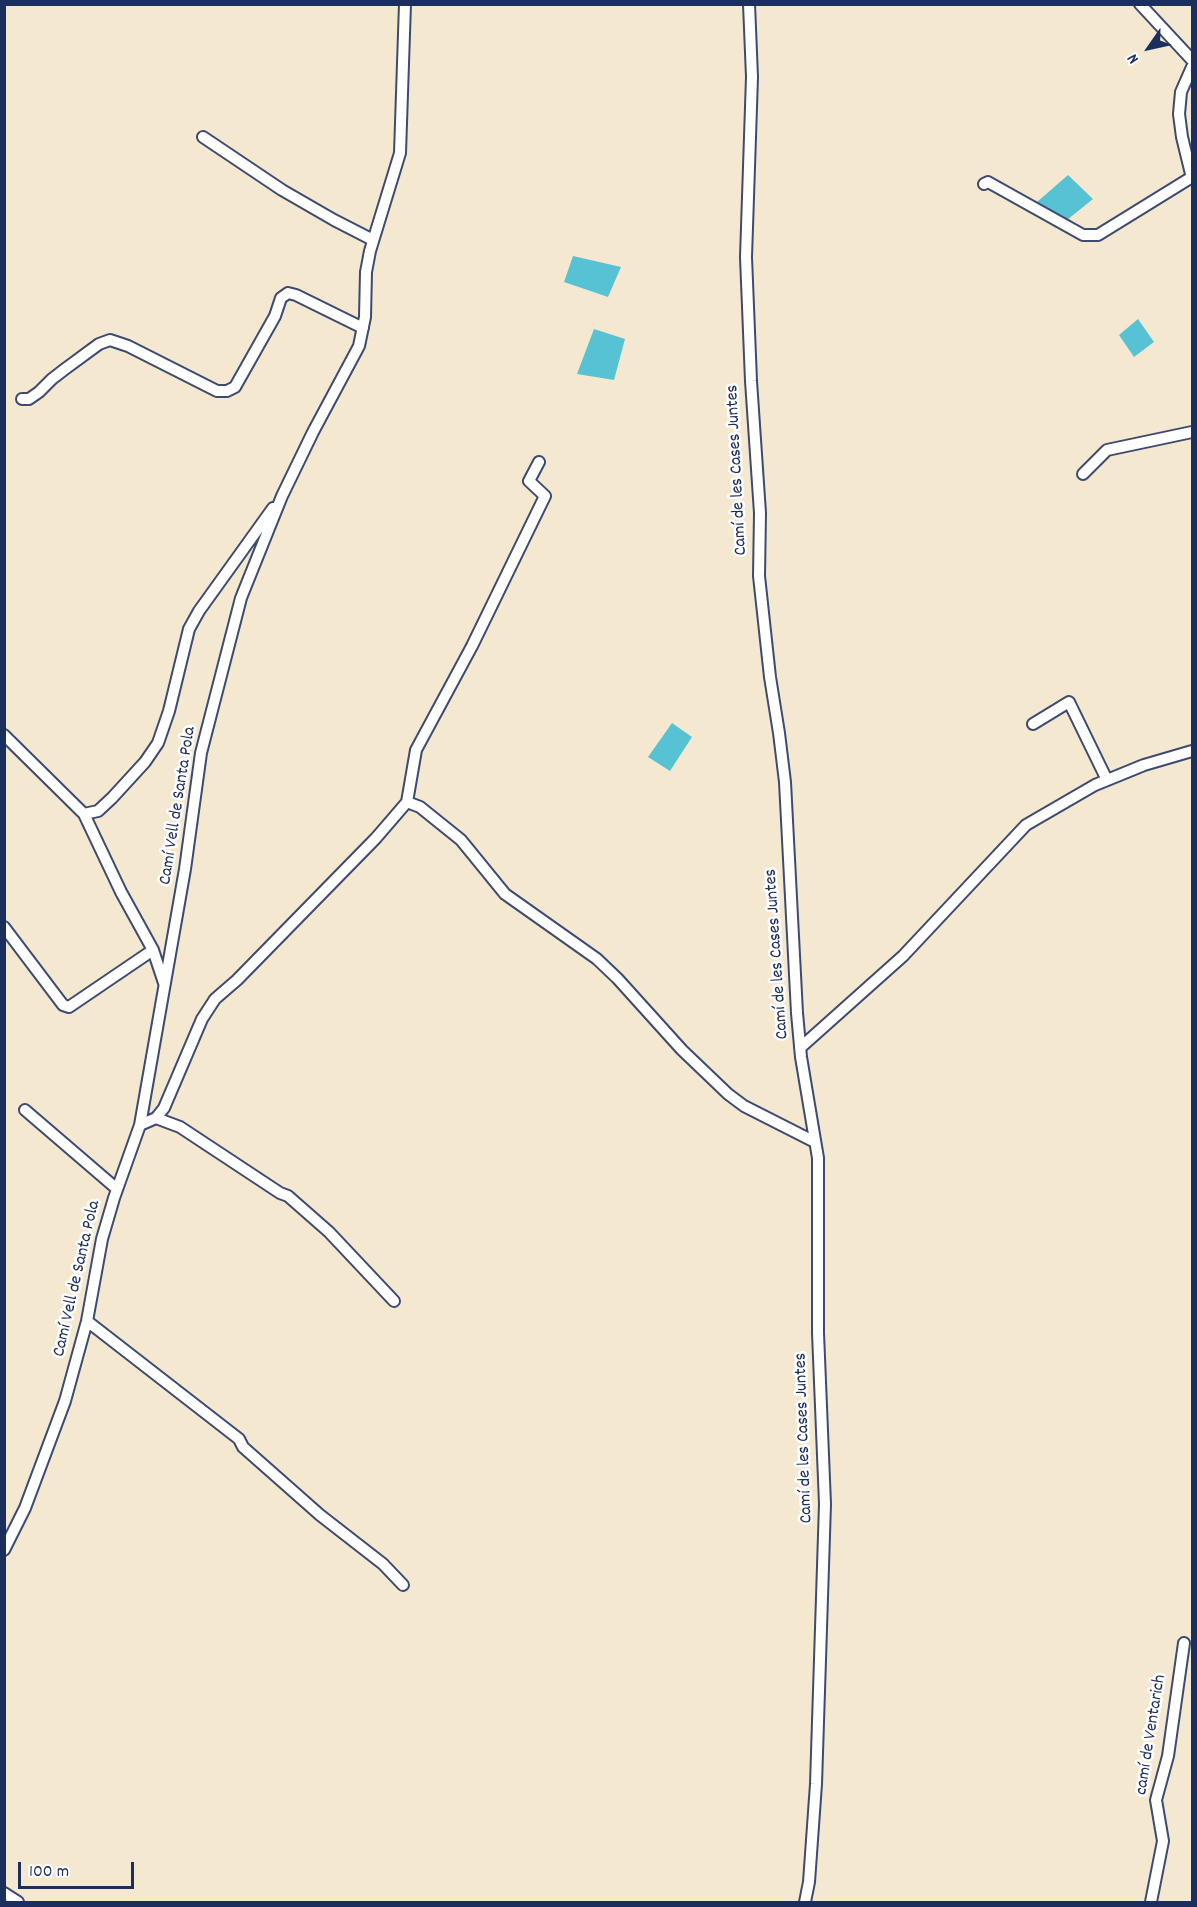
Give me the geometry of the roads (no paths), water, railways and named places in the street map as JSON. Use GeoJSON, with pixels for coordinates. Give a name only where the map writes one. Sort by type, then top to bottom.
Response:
{"type":"FeatureCollection","features":[{"type":"Feature","properties":{"kind":"street","name":"Camí Vell de Santa Pola"},"geometry":{"type":"LineString","coordinates":[[4,1550],[26,1508],[66,1401],[87,1321],[102,1239],[140,1125],[166,986],[201,753],[241,598],[282,496],[359,346],[363,328],[366,272],[373,240],[400,153],[405,4]]}},
{"type":"Feature","properties":{"kind":"street","name":"Camí de les Cases Juntes"},"geometry":{"type":"LineString","coordinates":[[748,4],[752,77],[746,257],[759,495],[759,576],[767,657],[785,782],[797,1013],[818,1158],[818,1334],[825,1504],[816,1784],[812,1852],[805,1902]]}},
{"type":"Feature","properties":{"kind":"street"},"geometry":{"type":"LineString","coordinates":[[1140,4],[1192,60]]}},
{"type":"Feature","properties":{"kind":"street"},"geometry":{"type":"LineString","coordinates":[[984,184],[988,182],[1083,235],[1098,235],[1192,178],[1179,114],[1182,92],[1192,67]]}},
{"type":"Feature","properties":{"kind":"street"},"geometry":{"type":"LineString","coordinates":[[203,137],[282,190],[373,240]]}},
{"type":"Feature","properties":{"kind":"street"},"geometry":{"type":"LineString","coordinates":[[22,399],[29,399],[99,344],[110,340],[128,346],[217,391],[227,391],[236,387],[276,316],[281,298],[288,293],[363,328]]}},
{"type":"Feature","properties":{"kind":"street"},"geometry":{"type":"LineString","coordinates":[[1083,474],[1107,450],[1192,432]]}},
{"type":"Feature","properties":{"kind":"street"},"geometry":{"type":"LineString","coordinates":[[140,1125],[156,1118],[164,1108],[202,1019],[215,999],[237,980],[376,838],[407,802],[416,750],[472,646],[545,496],[529,481],[539,462]]}},
{"type":"Feature","properties":{"kind":"street"},"geometry":{"type":"LineString","coordinates":[[84,814],[98,811],[112,798],[145,762],[158,743],[169,711],[189,629],[199,611],[282,496]]}},
{"type":"Feature","properties":{"kind":"street"},"geometry":{"type":"LineString","coordinates":[[1033,724],[1069,702],[1107,780]]}},
{"type":"Feature","properties":{"kind":"street"},"geometry":{"type":"LineString","coordinates":[[4,735],[84,814],[121,892],[153,950],[166,986]]}},
{"type":"Feature","properties":{"kind":"street"},"geometry":{"type":"LineString","coordinates":[[801,1048],[903,956],[1026,825],[1107,780],[1144,765],[1192,751]]}},
{"type":"Feature","properties":{"kind":"street"},"geometry":{"type":"LineString","coordinates":[[407,802],[420,807],[461,840],[505,894],[597,959],[682,1050],[728,1094],[744,1106],[815,1142]]}},
{"type":"Feature","properties":{"kind":"street"},"geometry":{"type":"LineString","coordinates":[[4,927],[63,1005],[69,1007],[153,950]]}},
{"type":"Feature","properties":{"kind":"street"},"geometry":{"type":"LineString","coordinates":[[25,1110],[117,1189]]}},
{"type":"Feature","properties":{"kind":"street"},"geometry":{"type":"LineString","coordinates":[[156,1118],[180,1127],[288,1196],[329,1232],[394,1301]]}},
{"type":"Feature","properties":{"kind":"street"},"geometry":{"type":"LineString","coordinates":[[87,1321],[239,1439],[243,1447],[320,1515],[383,1564],[403,1585]]}},
{"type":"Feature","properties":{"kind":"street","name":"camí de Ventarich"},"geometry":{"type":"LineString","coordinates":[[1151,1902],[1163,1841],[1156,1800],[1168,1756],[1184,1643]]}},
{"type":"Feature","properties":{"kind":"street"},"geometry":{"type":"LineString","coordinates":[[4,1893],[18,1902]]}},
{"type":"Feature","properties":{"kind":"water"},"geometry":{"type":"Polygon","coordinates":[[[1068,175],[1093,199],[1067,220],[1037,202],[1068,175]]]}},
{"type":"Feature","properties":{"kind":"water"},"geometry":{"type":"Polygon","coordinates":[[[573,256],[621,267],[608,297],[564,282],[573,256]]]}},
{"type":"Feature","properties":{"kind":"water"},"geometry":{"type":"Polygon","coordinates":[[[1138,319],[1154,342],[1134,357],[1119,335],[1138,319]]]}},
{"type":"Feature","properties":{"kind":"water"},"geometry":{"type":"Polygon","coordinates":[[[594,329],[625,339],[614,380],[577,374],[594,329]]]}},
{"type":"Feature","properties":{"kind":"water"},"geometry":{"type":"Polygon","coordinates":[[[672,723],[692,737],[670,771],[648,757],[672,723]]]}}]}
